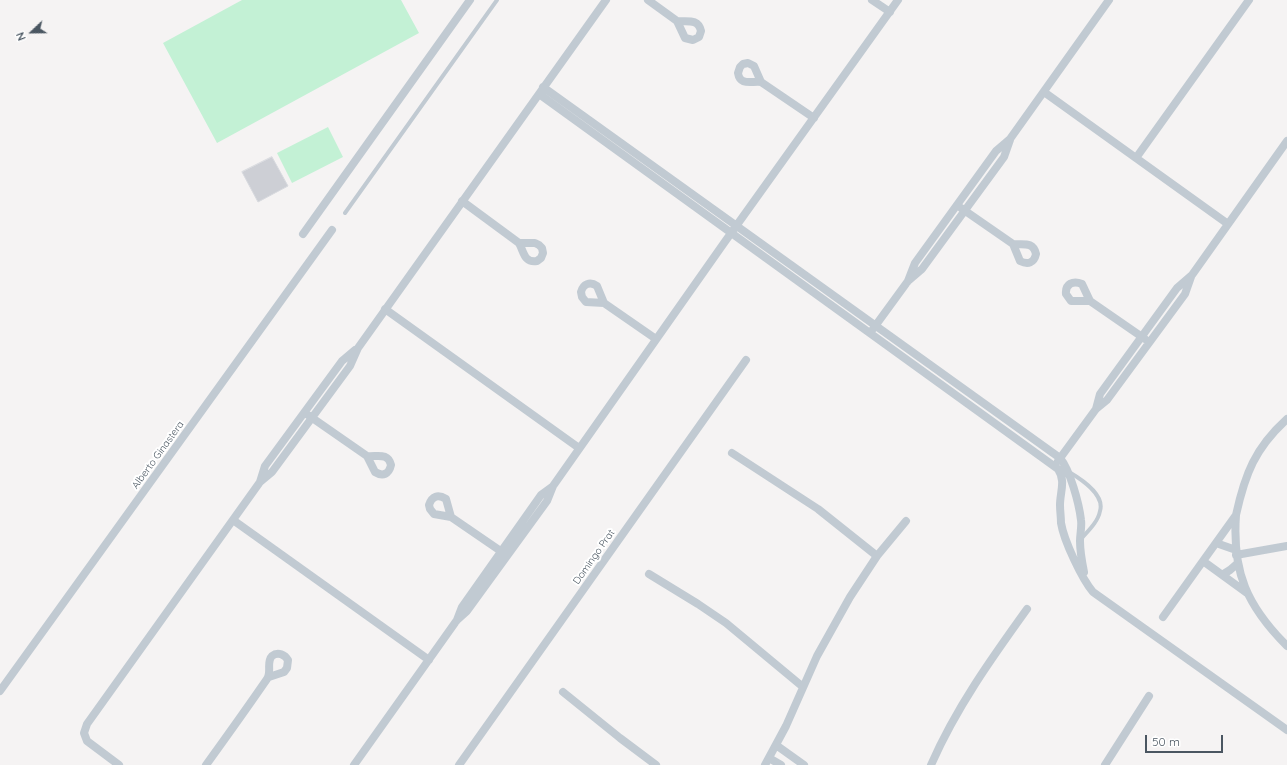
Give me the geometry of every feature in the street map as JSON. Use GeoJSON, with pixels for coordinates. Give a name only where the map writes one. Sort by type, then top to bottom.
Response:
{"type":"FeatureCollection","features":[{"type":"Feature","properties":{"kind":"street"},"geometry":{"type":"LineString","coordinates":[[303,234],[470,0]]}},
{"type":"Feature","properties":{"kind":"street"},"geometry":{"type":"LineString","coordinates":[[119,765],[87,741],[84,733],[87,724],[260,482],[272,472],[350,366],[358,348],[385,309],[606,0]]}},
{"type":"Feature","properties":{"kind":"street"},"geometry":{"type":"LineString","coordinates":[[648,0],[677,21]]}},
{"type":"Feature","properties":{"kind":"street"},"geometry":{"type":"LineString","coordinates":[[872,0],[890,12]]}},
{"type":"Feature","properties":{"kind":"street"},"geometry":{"type":"LineString","coordinates":[[354,765],[457,620],[462,607],[504,554],[541,495],[553,486],[731,233],[898,0]]}},
{"type":"Feature","properties":{"kind":"street"},"geometry":{"type":"LineString","coordinates":[[908,281],[915,263],[996,151],[1010,139],[1109,0]]}},
{"type":"Feature","properties":{"kind":"street"},"geometry":{"type":"LineString","coordinates":[[1136,158],[1249,0]]}},
{"type":"Feature","properties":{"kind":"street"},"geometry":{"type":"LineString","coordinates":[[762,82],[814,118]]}},
{"type":"Feature","properties":{"kind":"street"},"geometry":{"type":"LineString","coordinates":[[541,91],[736,226],[1060,458],[1064,463],[1065,473],[1060,504],[1061,524],[1072,555],[1093,592],[1287,730]]}},
{"type":"Feature","properties":{"kind":"street"},"geometry":{"type":"LineString","coordinates":[[541,91],[731,233],[1065,473],[1078,504],[1081,520],[1080,541],[1085,579]]}},
{"type":"Feature","properties":{"kind":"street"},"geometry":{"type":"LineString","coordinates":[[1044,92],[1228,224]]}},
{"type":"Feature","properties":{"kind":"street"},"geometry":{"type":"LineString","coordinates":[[871,333],[908,281],[922,269],[1004,157],[1010,139]]}},
{"type":"Feature","properties":{"kind":"street"},"geometry":{"type":"LineString","coordinates":[[1096,408],[1100,394],[1177,288],[1192,274],[1287,141]]}},
{"type":"Feature","properties":{"kind":"street"},"geometry":{"type":"LineString","coordinates":[[462,201],[520,243]]}},
{"type":"Feature","properties":{"kind":"street"},"geometry":{"type":"LineString","coordinates":[[957,205],[1013,244]]}},
{"type":"Feature","properties":{"kind":"street","name":"Alberto Ginastera"},"geometry":{"type":"LineString","coordinates":[[0,691],[332,230]]}},
{"type":"Feature","properties":{"kind":"street"},"geometry":{"type":"LineString","coordinates":[[1054,466],[1096,408],[1107,400],[1185,294],[1192,274]]}},
{"type":"Feature","properties":{"kind":"street"},"geometry":{"type":"LineString","coordinates":[[1090,301],[1149,342]]}},
{"type":"Feature","properties":{"kind":"street"},"geometry":{"type":"LineString","coordinates":[[604,303],[656,340]]}},
{"type":"Feature","properties":{"kind":"street"},"geometry":{"type":"LineString","coordinates":[[385,309],[580,448]]}},
{"type":"Feature","properties":{"kind":"street"},"geometry":{"type":"LineString","coordinates":[[260,482],[265,466],[304,412],[342,361],[358,348]]}},
{"type":"Feature","properties":{"kind":"street","name":"Domingo Prat"},"geometry":{"type":"LineString","coordinates":[[459,765],[746,360]]}},
{"type":"Feature","properties":{"kind":"street"},"geometry":{"type":"LineString","coordinates":[[304,412],[367,456]]}},
{"type":"Feature","properties":{"kind":"street"},"geometry":{"type":"LineString","coordinates":[[1287,419],[1278,426],[1267,440],[1249,468],[1236,515],[1236,556],[1240,576],[1247,593],[1265,622],[1287,646]]}},
{"type":"Feature","properties":{"kind":"street"},"geometry":{"type":"LineString","coordinates":[[732,453],[818,509],[877,556]]}},
{"type":"Feature","properties":{"kind":"street"},"geometry":{"type":"LineString","coordinates":[[1163,617],[1236,515]]}},
{"type":"Feature","properties":{"kind":"street"},"geometry":{"type":"LineString","coordinates":[[452,516],[504,554]]}},
{"type":"Feature","properties":{"kind":"street"},"geometry":{"type":"LineString","coordinates":[[233,520],[429,660]]}},
{"type":"Feature","properties":{"kind":"street"},"geometry":{"type":"LineString","coordinates":[[780,765],[767,762],[833,626],[877,556],[906,521]]}},
{"type":"Feature","properties":{"kind":"street"},"geometry":{"type":"LineString","coordinates":[[1216,543],[1236,556],[1287,546]]}},
{"type":"Feature","properties":{"kind":"street"},"geometry":{"type":"LineString","coordinates":[[1222,575],[1230,570],[1236,556]]}},
{"type":"Feature","properties":{"kind":"street"},"geometry":{"type":"LineString","coordinates":[[1203,561],[1247,593]]}},
{"type":"Feature","properties":{"kind":"street"},"geometry":{"type":"LineString","coordinates":[[649,574],[726,623],[803,687]]}},
{"type":"Feature","properties":{"kind":"street"},"geometry":{"type":"LineString","coordinates":[[931,765],[952,722],[972,688],[991,658],[1027,609]]}},
{"type":"Feature","properties":{"kind":"street"},"geometry":{"type":"LineString","coordinates":[[206,765],[269,677]]}},
{"type":"Feature","properties":{"kind":"street"},"geometry":{"type":"LineString","coordinates":[[563,692],[656,765]]}},
{"type":"Feature","properties":{"kind":"street"},"geometry":{"type":"LineString","coordinates":[[1105,765],[1149,696]]}},
{"type":"Feature","properties":{"kind":"street"},"geometry":{"type":"LineString","coordinates":[[776,745],[804,765]]}},
{"type":"Feature","properties":{"kind":"lane"},"geometry":{"type":"LineString","coordinates":[[345,213],[497,0]]}},
{"type":"Feature","properties":{"kind":"lane"},"geometry":{"type":"LineString","coordinates":[[1065,473],[1081,479],[1098,497],[1100,504],[1101,510],[1097,518],[1080,541]]}},
{"type":"Feature","properties":{"kind":"green space"},"geometry":{"type":"Polygon","coordinates":[[[242,0],[401,0],[419,33],[217,143],[163,43],[242,0]]]}},
{"type":"Feature","properties":{"kind":"green space"},"geometry":{"type":"Polygon","coordinates":[[[328,127],[343,157],[292,183],[277,153],[328,127]]]}},
{"type":"Feature","properties":{"kind":"building"},"geometry":{"type":"Polygon","coordinates":[[[272,157],[288,186],[258,202],[242,172],[272,157]]]}}]}
